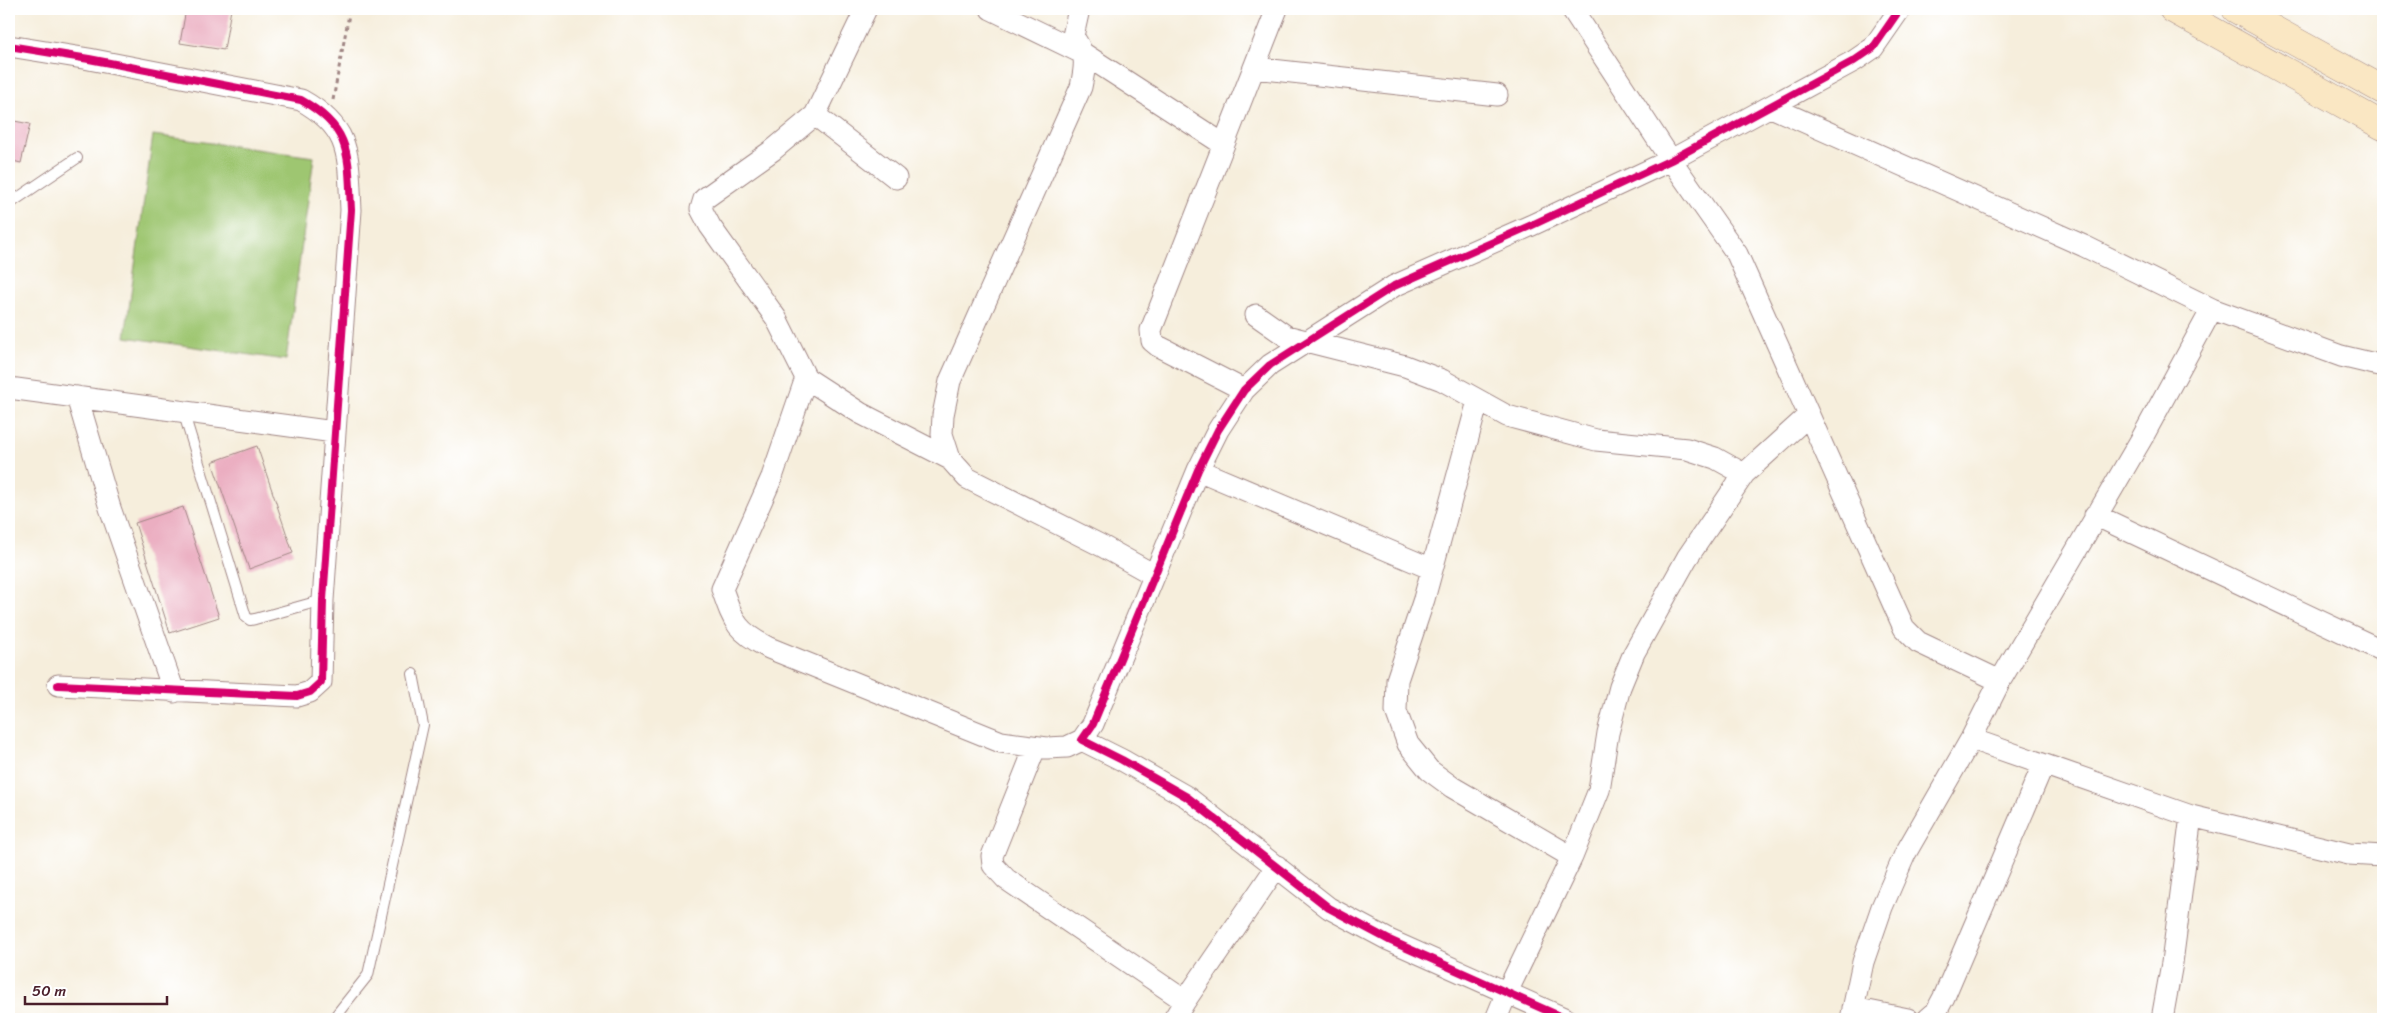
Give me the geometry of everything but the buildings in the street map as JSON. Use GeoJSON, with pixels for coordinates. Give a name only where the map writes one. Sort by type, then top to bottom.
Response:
{"type":"FeatureCollection","features":[{"type":"Feature","properties":{"kind":"main road"},"geometry":{"type":"LineString","coordinates":[[2173,9],[2381,129]]}},
{"type":"Feature","properties":{"kind":"main road"},"geometry":{"type":"LineString","coordinates":[[2244,50],[2247,15],[2383,90]]}},
{"type":"Feature","properties":{"kind":"street"},"geometry":{"type":"LineString","coordinates":[[866,9],[815,115],[773,150],[704,199],[700,209],[710,226],[776,318],[806,378],[860,413],[950,459],[967,478],[1102,546],[1154,575]]}},
{"type":"Feature","properties":{"kind":"street"},"geometry":{"type":"LineString","coordinates":[[991,9],[1084,54],[1223,144]]}},
{"type":"Feature","properties":{"kind":"street"},"geometry":{"type":"LineString","coordinates":[[950,459],[942,434],[943,415],[950,382],[1081,87],[1085,67],[1084,54],[1073,36],[1079,9]]}},
{"type":"Feature","properties":{"kind":"street"},"geometry":{"type":"LineString","coordinates":[[1244,390],[1158,346],[1152,341],[1151,330],[1277,9]]}},
{"type":"Feature","properties":{"kind":"street"},"geometry":{"type":"LineString","coordinates":[[1572,9],[1671,160],[1737,254],[1904,628],[1918,642],[2000,681]]}},
{"type":"Feature","properties":{"kind":"street"},"geometry":{"type":"LineString","coordinates":[[806,378],[772,477],[722,589],[732,616],[740,630],[769,648],[1001,742],[1035,748],[1067,747],[1082,740],[1093,724],[1198,470],[1218,430],[1244,390],[1270,365],[1394,286],[1532,225],[1671,160],[1771,107],[1873,48],[1900,9]]}},
{"type":"Feature","properties":{"kind":"street"},"geometry":{"type":"LineString","coordinates":[[9,46],[89,59],[301,100],[318,109],[330,120],[340,134],[348,152],[351,210],[323,600],[321,682],[310,692],[297,696],[174,692],[58,685]]}},
{"type":"Feature","properties":{"kind":"street"},"geometry":{"type":"LineString","coordinates":[[1255,68],[1497,95]]}},
{"type":"Feature","properties":{"kind":"street"},"geometry":{"type":"LineString","coordinates":[[1771,107],[2084,246],[2212,309],[2341,356],[2383,366]]}},
{"type":"Feature","properties":{"kind":"street"},"geometry":{"type":"LineString","coordinates":[[815,115],[896,178]]}},
{"type":"Feature","properties":{"kind":"street"},"geometry":{"type":"LineString","coordinates":[[1908,1019],[1852,1013],[1863,962],[1882,907],[1905,854],[1971,739],[2000,681],[2142,438],[2212,309]]}},
{"type":"Feature","properties":{"kind":"street"},"geometry":{"type":"LineString","coordinates":[[1256,315],[1286,336],[1405,366],[1442,380],[1507,416],[1563,433],[1596,440],[1701,452],[1744,474]]}},
{"type":"Feature","properties":{"kind":"street"},"geometry":{"type":"LineString","coordinates":[[9,388],[334,432]]}},
{"type":"Feature","properties":{"kind":"street"},"geometry":{"type":"LineString","coordinates":[[78,397],[110,508],[174,692]]}},
{"type":"Feature","properties":{"kind":"street"},"geometry":{"type":"LineString","coordinates":[[1478,400],[1424,599],[1397,680],[1396,711],[1408,744],[1429,770],[1452,787],[1572,857]]}},
{"type":"Feature","properties":{"kind":"street"},"geometry":{"type":"LineString","coordinates":[[1496,1019],[1507,992],[1572,857],[1599,790],[1608,733],[1620,687],[1634,653],[1687,558],[1744,474],[1809,415]]}},
{"type":"Feature","properties":{"kind":"street"},"geometry":{"type":"LineString","coordinates":[[1198,470],[1432,569]]}},
{"type":"Feature","properties":{"kind":"street"},"geometry":{"type":"LineString","coordinates":[[2095,516],[2383,651]]}},
{"type":"Feature","properties":{"kind":"street"},"geometry":{"type":"LineString","coordinates":[[1971,739],[2191,816],[2349,854],[2383,856]]}},
{"type":"Feature","properties":{"kind":"street"},"geometry":{"type":"LineString","coordinates":[[1082,740],[1122,760],[1187,798],[1329,908],[1389,940],[1566,1019]]}},
{"type":"Feature","properties":{"kind":"street"},"geometry":{"type":"LineString","coordinates":[[1035,748],[992,856],[993,865],[1006,879],[1185,1001]]}},
{"type":"Feature","properties":{"kind":"street"},"geometry":{"type":"LineString","coordinates":[[1928,1019],[1936,1012],[1944,997],[2043,765]]}},
{"type":"Feature","properties":{"kind":"street"},"geometry":{"type":"LineString","coordinates":[[2162,1019],[2172,963],[2191,816]]}},
{"type":"Feature","properties":{"kind":"street"},"geometry":{"type":"LineString","coordinates":[[1174,1019],[1277,866]]}},
{"type":"Feature","properties":{"kind":"lane"},"geometry":{"type":"LineString","coordinates":[[9,204],[77,158]]}},
{"type":"Feature","properties":{"kind":"lane"},"geometry":{"type":"LineString","coordinates":[[183,412],[246,616],[250,620],[255,619],[323,600]]}},
{"type":"Feature","properties":{"kind":"lane"},"geometry":{"type":"LineString","coordinates":[[333,1019],[368,974],[423,724],[413,674]]}},
{"type":"Feature","properties":{"kind":"path"},"geometry":{"type":"LineString","coordinates":[[330,120],[350,9]]}},
{"type":"Feature","properties":{"kind":"green space"},"geometry":{"type":"Polygon","coordinates":[[[153,135],[314,157],[286,360],[125,337],[153,135]]]}},
{"type":"Feature","properties":{"kind":"cycle path"},"geometry":{"type":"LineString","coordinates":[[1566,1019],[1389,940],[1329,908],[1187,797],[1122,760],[1082,740],[1093,724],[1198,470],[1218,430],[1244,390],[1270,365],[1394,286],[1532,225],[1671,160],[1854,61],[1873,48],[1900,9]]}},
{"type":"Feature","properties":{"kind":"cycle path"},"geometry":{"type":"LineString","coordinates":[[9,46],[89,59],[301,100],[318,111],[330,122],[339,134],[348,160],[351,210],[323,600],[321,682],[310,692],[297,696],[58,685]]}}]}
